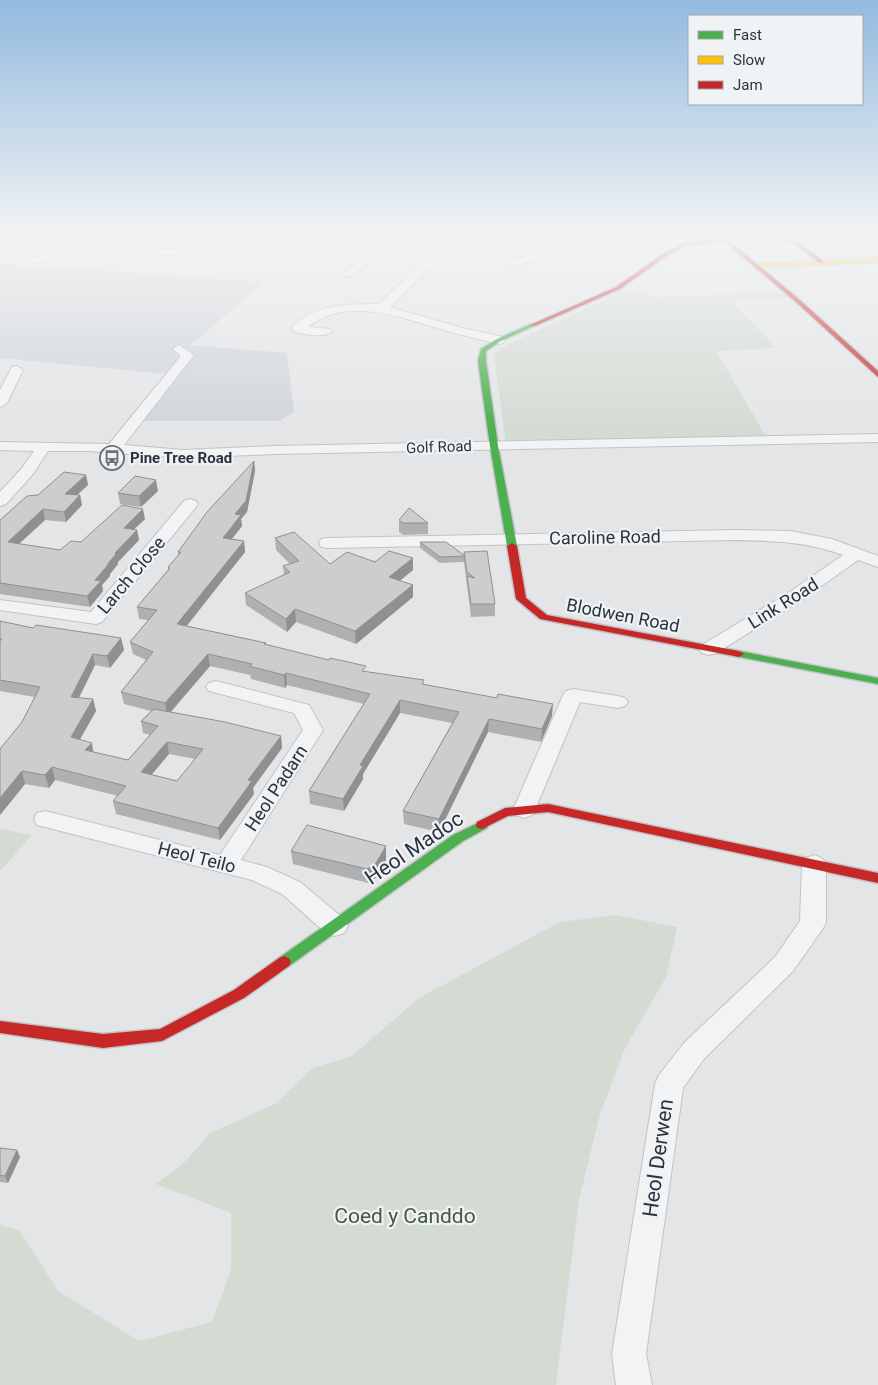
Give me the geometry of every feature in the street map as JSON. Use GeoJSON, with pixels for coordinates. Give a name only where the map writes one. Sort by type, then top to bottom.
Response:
{"type":"FeatureCollection","features":[{"type":"Feature","properties":{"kind":"street"},"geometry":{"type":"LineString","coordinates":[[382,308],[390,300]]}},
{"type":"Feature","properties":{"kind":"street"},"geometry":{"type":"LineString","coordinates":[[326,332],[297,329],[309,318],[326,311],[355,307],[382,308],[459,331],[499,340],[590,300]]}},
{"type":"Feature","properties":{"kind":"street"},"geometry":{"type":"LineString","coordinates":[[794,300],[878,375]]}},
{"type":"Feature","properties":{"kind":"street","name":"Blodwen Road"},"geometry":{"type":"LineString","coordinates":[[499,340],[484,350],[482,362],[494,446],[521,598],[544,617],[878,681]]}},
{"type":"Feature","properties":{"kind":"street"},"geometry":{"type":"LineString","coordinates":[[113,449],[188,356],[179,349]]}},
{"type":"Feature","properties":{"kind":"street"},"geometry":{"type":"LineString","coordinates":[[0,403],[17,370]]}},
{"type":"Feature","properties":{"kind":"street","name":"Golf Road"},"geometry":{"type":"LineString","coordinates":[[0,446],[113,449],[183,454],[274,450],[878,438]]}},
{"type":"Feature","properties":{"kind":"street"},"geometry":{"type":"LineString","coordinates":[[0,501],[28,471],[44,446]]}},
{"type":"Feature","properties":{"kind":"street","name":"Larch Close"},"geometry":{"type":"LineString","coordinates":[[0,605],[96,618],[190,504]]}},
{"type":"Feature","properties":{"kind":"street","name":"Caroline Road"},"geometry":{"type":"LineString","coordinates":[[327,543],[734,535],[790,536],[826,543],[878,562]]}},
{"type":"Feature","properties":{"kind":"street","name":"Link Road"},"geometry":{"type":"LineString","coordinates":[[708,648],[798,596],[856,554]]}},
{"type":"Feature","properties":{"kind":"street","name":"Heol Padarn"},"geometry":{"type":"LineString","coordinates":[[216,687],[302,709],[313,730],[226,864]]}},
{"type":"Feature","properties":{"kind":"street"},"geometry":{"type":"LineString","coordinates":[[524,810],[573,695],[618,702]]}},
{"type":"Feature","properties":{"kind":"street","name":"Heol Madoc"},"geometry":{"type":"LineString","coordinates":[[0,1027],[103,1041],[162,1035],[239,994],[458,838],[505,812],[548,808],[878,878]]}},
{"type":"Feature","properties":{"kind":"street","name":"Heol Teilo"},"geometry":{"type":"LineString","coordinates":[[45,819],[259,873],[291,888],[335,926]]}},
{"type":"Feature","properties":{"kind":"street","name":"Heol Derwen"},"geometry":{"type":"LineString","coordinates":[[634,1385],[629,1354],[670,1084],[694,1052],[784,964],[813,923],[814,864]]}},
{"type":"Feature","properties":{"kind":"shaded area"},"geometry":{"type":"Polygon","coordinates":[[[0,300],[244,300],[190,345],[287,353],[294,412],[279,421],[126,421],[167,374],[0,358],[0,300]]]}},
{"type":"Feature","properties":{"kind":"green space"},"geometry":{"type":"Polygon","coordinates":[[[605,300],[759,300],[730,301],[777,348],[716,351],[768,440],[506,445],[494,354],[507,345],[605,300]]]}},
{"type":"Feature","properties":{"kind":"green space"},"geometry":{"type":"Polygon","coordinates":[[[0,829],[32,835],[0,871],[0,829]]]}},
{"type":"Feature","properties":{"kind":"green space","name":"Coed y Canddo"},"geometry":{"type":"Polygon","coordinates":[[[616,915],[677,927],[666,977],[625,1048],[600,1114],[579,1200],[556,1385],[0,1385],[0,1225],[19,1230],[58,1291],[139,1341],[212,1322],[231,1270],[231,1213],[156,1184],[186,1161],[210,1133],[275,1104],[313,1068],[352,1056],[419,998],[560,922],[616,915]]]}},
{"type":"Feature","properties":{"kind":"building"},"geometry":{"type":"Polygon","coordinates":[[[254,461],[246,501],[235,514],[241,515],[223,538],[244,541],[177,624],[266,643],[264,644],[329,660],[330,658],[366,666],[362,671],[424,680],[422,684],[497,698],[498,694],[553,704],[542,729],[489,719],[439,819],[403,811],[459,712],[400,700],[360,765],[363,766],[343,799],[309,791],[370,694],[286,673],[284,675],[249,666],[252,664],[208,654],[165,703],[121,692],[153,652],[130,642],[157,610],[137,607],[170,568],[168,567],[181,552],[178,552],[207,512],[254,461]]]}},
{"type":"Feature","properties":{"kind":"building"},"geometry":{"type":"Polygon","coordinates":[[[64,472],[86,475],[65,494],[80,495],[64,512],[43,509],[8,542],[60,550],[71,541],[81,542],[122,505],[143,509],[124,528],[137,530],[115,553],[108,565],[95,580],[101,581],[87,596],[0,583],[0,520],[27,496],[38,495],[64,472]]]}},
{"type":"Feature","properties":{"kind":"building"},"geometry":{"type":"Polygon","coordinates":[[[135,476],[156,480],[139,496],[118,493],[135,476]]]}},
{"type":"Feature","properties":{"kind":"building"},"geometry":{"type":"Polygon","coordinates":[[[409,508],[428,523],[403,523],[399,520],[409,508]]]}},
{"type":"Feature","properties":{"kind":"building"},"geometry":{"type":"Polygon","coordinates":[[[294,532],[330,564],[347,552],[375,562],[389,551],[413,558],[389,577],[413,585],[355,631],[295,609],[286,619],[245,593],[290,572],[283,566],[299,561],[275,538],[294,532]]]}},
{"type":"Feature","properties":{"kind":"building"},"geometry":{"type":"Polygon","coordinates":[[[420,542],[446,542],[465,556],[440,557],[420,542]]]}},
{"type":"Feature","properties":{"kind":"building"},"geometry":{"type":"Polygon","coordinates":[[[487,551],[495,604],[471,604],[467,576],[475,578],[467,572],[464,552],[487,551]]]}},
{"type":"Feature","properties":{"kind":"building"},"geometry":{"type":"Polygon","coordinates":[[[0,621],[33,628],[36,625],[121,638],[107,656],[93,654],[71,697],[93,699],[71,737],[92,743],[85,750],[128,760],[158,726],[141,721],[154,709],[225,722],[281,736],[248,780],[252,781],[218,828],[113,801],[126,786],[52,767],[45,775],[22,771],[0,798],[0,749],[22,722],[40,687],[0,680],[0,641],[2,639],[0,639],[0,621]],[[167,742],[141,772],[177,781],[203,749],[167,742]]]}},
{"type":"Feature","properties":{"kind":"building"},"geometry":{"type":"Polygon","coordinates":[[[307,825],[386,846],[376,863],[367,869],[291,851],[307,825]]]}},
{"type":"Feature","properties":{"kind":"building"},"geometry":{"type":"Polygon","coordinates":[[[0,1148],[17,1150],[5,1176],[0,1175],[0,1148]]]}},
{"type":"Feature","properties":{"kind":"traffic: fast"},"geometry":{"type":"LineString","coordinates":[[512,546],[494,446],[482,361],[483,350],[499,340],[533,325]]}},
{"type":"Feature","properties":{"kind":"traffic: fast"},"geometry":{"type":"LineString","coordinates":[[739,654],[878,681]]}},
{"type":"Feature","properties":{"kind":"traffic: fast"},"geometry":{"type":"LineString","coordinates":[[284,962],[458,838],[482,825]]}},
{"type":"Feature","properties":{"kind":"traffic: jam"},"geometry":{"type":"LineString","coordinates":[[533,325],[591,300]]}},
{"type":"Feature","properties":{"kind":"traffic: jam"},"geometry":{"type":"LineString","coordinates":[[796,300],[878,375]]}},
{"type":"Feature","properties":{"kind":"traffic: jam"},"geometry":{"type":"LineString","coordinates":[[512,546],[521,599],[544,617],[739,654]]}},
{"type":"Feature","properties":{"kind":"traffic: jam"},"geometry":{"type":"LineString","coordinates":[[482,825],[505,812],[548,808],[878,878]]}},
{"type":"Feature","properties":{"kind":"traffic: jam"},"geometry":{"type":"LineString","coordinates":[[0,1027],[103,1041],[162,1035],[239,994],[284,962]]}},
{"type":"Feature","properties":{"kind":"place","name":"Pine Tree Road"},"geometry":{"type":"Point","coordinates":[112,458]}}]}
